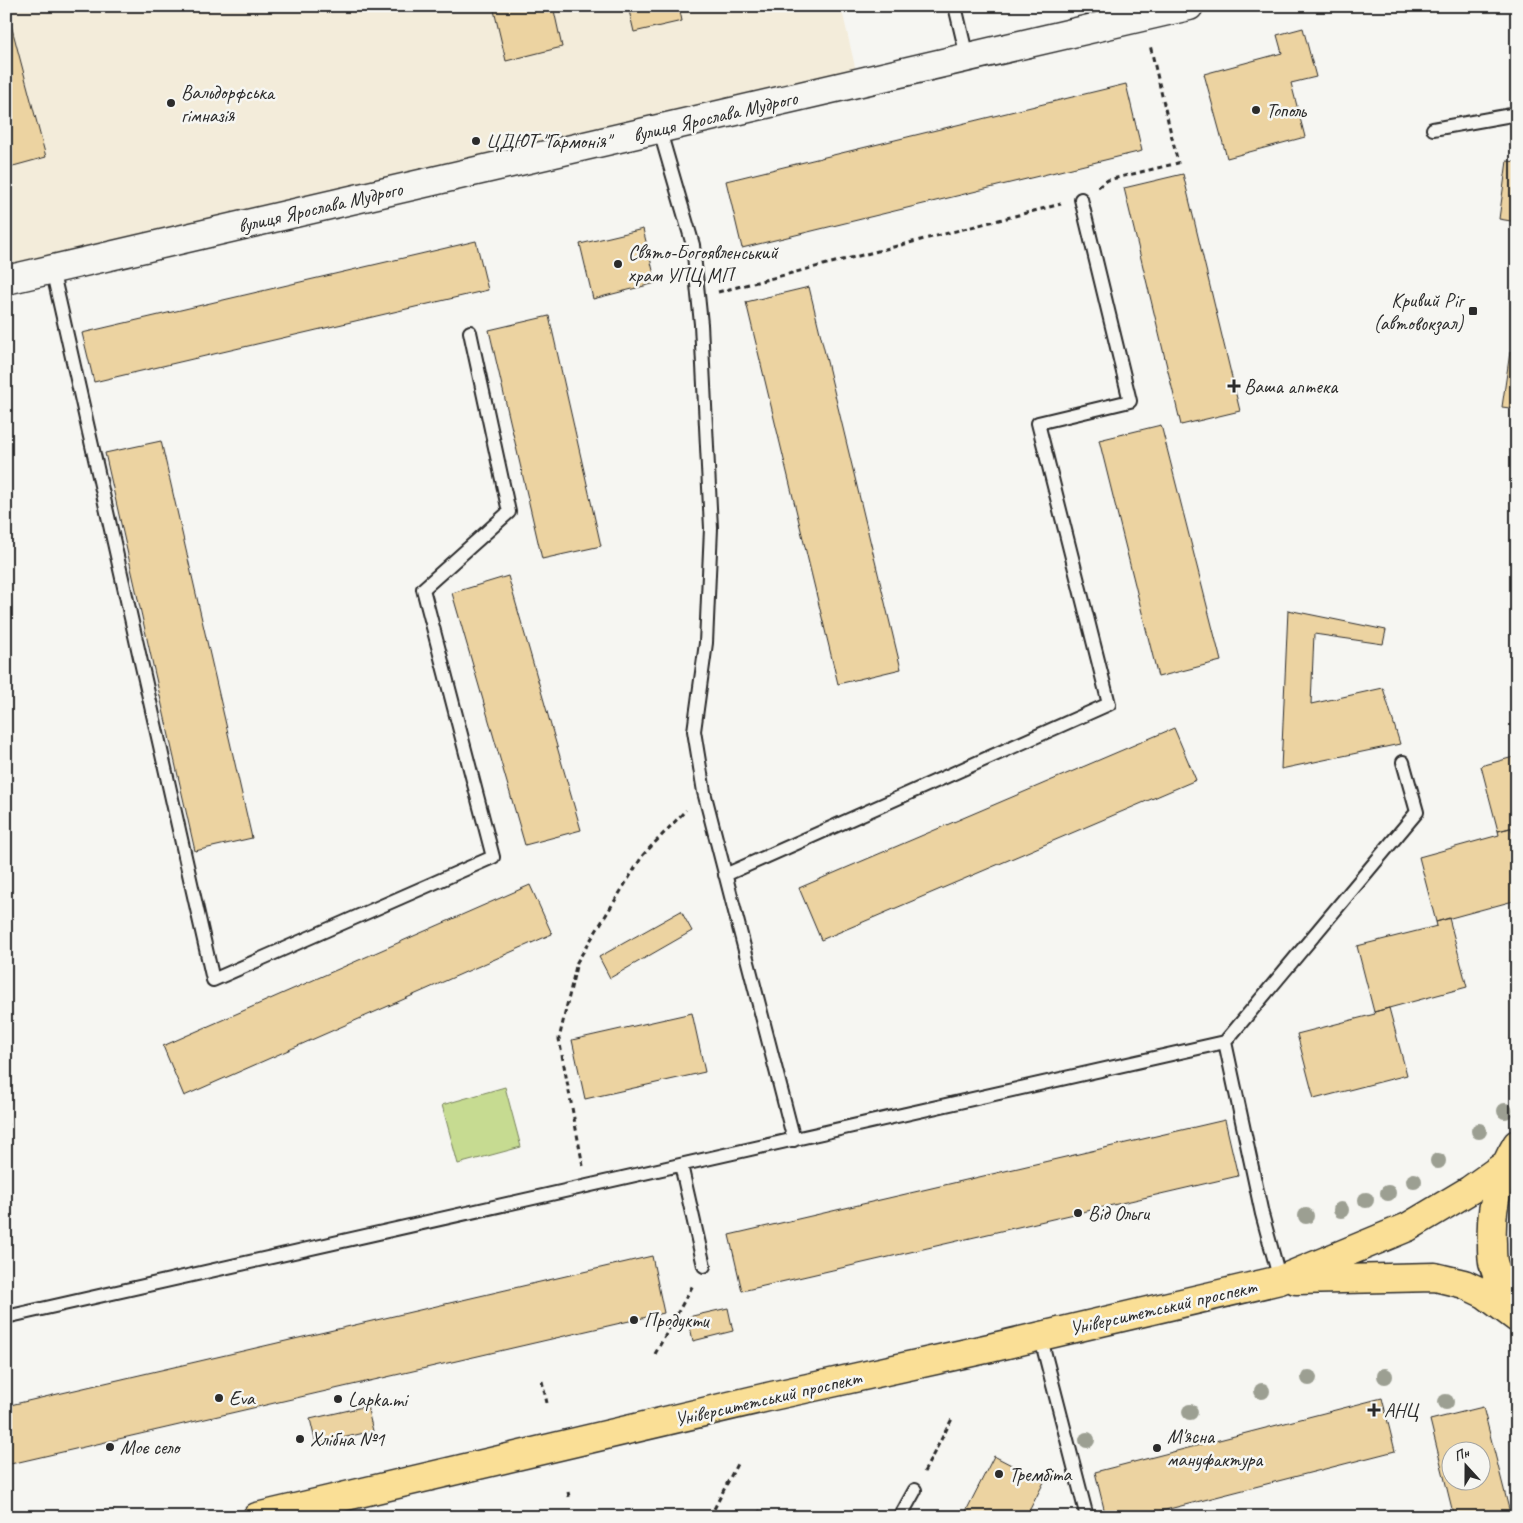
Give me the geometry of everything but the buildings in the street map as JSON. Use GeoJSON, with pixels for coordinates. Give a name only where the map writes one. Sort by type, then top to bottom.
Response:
{"type":"FeatureCollection","features":[{"type":"Feature","properties":{"kind":"main road"},"geometry":{"type":"LineString","coordinates":[[1280,1280],[1408,1227],[1470,1190],[1511,1154]]}},
{"type":"Feature","properties":{"kind":"main road"},"geometry":{"type":"LineString","coordinates":[[1511,1154],[1496,1192],[1491,1221],[1493,1261],[1502,1286],[1517,1316]]}},
{"type":"Feature","properties":{"kind":"main road"},"geometry":{"type":"LineString","coordinates":[[1280,1280],[1436,1277],[1464,1284],[1485,1294],[1517,1316]]}},
{"type":"Feature","properties":{"kind":"main road","name":"Університетський проспект"},"geometry":{"type":"LineString","coordinates":[[257,1517],[772,1396],[990,1348],[1280,1280]]}},
{"type":"Feature","properties":{"kind":"street","name":"вулиця Ярослава Мудрого"},"geometry":{"type":"LineString","coordinates":[[6,280],[1190,6]]}},
{"type":"Feature","properties":{"kind":"lane"},"geometry":{"type":"LineString","coordinates":[[955,6],[967,57]]}},
{"type":"Feature","properties":{"kind":"lane"},"geometry":{"type":"LineString","coordinates":[[1432,130],[1517,114]]}},
{"type":"Feature","properties":{"kind":"lane"},"geometry":{"type":"LineString","coordinates":[[659,128],[693,245],[701,324],[711,528],[706,643],[694,731],[704,792],[794,1140]]}},
{"type":"Feature","properties":{"kind":"lane"},"geometry":{"type":"LineString","coordinates":[[725,875],[1110,704],[1038,423],[1130,400],[1081,199]]}},
{"type":"Feature","properties":{"kind":"lane"},"geometry":{"type":"LineString","coordinates":[[52,269],[213,980],[493,858],[423,589],[509,512],[470,332]]}},
{"type":"Feature","properties":{"kind":"lane"},"geometry":{"type":"LineString","coordinates":[[6,1317],[1225,1042],[1417,812],[1403,762]]}},
{"type":"Feature","properties":{"kind":"lane"},"geometry":{"type":"LineString","coordinates":[[1225,1042],[1262,1214],[1280,1280]]}},
{"type":"Feature","properties":{"kind":"lane"},"geometry":{"type":"LineString","coordinates":[[681,1165],[704,1266]]}},
{"type":"Feature","properties":{"kind":"lane"},"geometry":{"type":"LineString","coordinates":[[1040,1335],[1087,1517]]}},
{"type":"Feature","properties":{"kind":"lane"},"geometry":{"type":"LineString","coordinates":[[900,1517],[915,1490]]}},
{"type":"Feature","properties":{"kind":"path"},"geometry":{"type":"LineString","coordinates":[[698,297],[1081,199],[1108,180],[1178,163],[1144,17]]}},
{"type":"Feature","properties":{"kind":"path"},"geometry":{"type":"LineString","coordinates":[[586,1186],[559,1038],[577,962],[643,855],[704,792]]}},
{"type":"Feature","properties":{"kind":"path"},"geometry":{"type":"LineString","coordinates":[[6,1121],[8,1127],[6,1128]]}},
{"type":"Feature","properties":{"kind":"path"},"geometry":{"type":"LineString","coordinates":[[654,1354],[704,1266]]}},
{"type":"Feature","properties":{"kind":"path"},"geometry":{"type":"LineString","coordinates":[[542,1381],[548,1403]]}},
{"type":"Feature","properties":{"kind":"path"},"geometry":{"type":"LineString","coordinates":[[915,1490],[953,1418]]}},
{"type":"Feature","properties":{"kind":"path"},"geometry":{"type":"LineString","coordinates":[[710,1517],[737,1464]]}},
{"type":"Feature","properties":{"kind":"path"},"geometry":{"type":"LineString","coordinates":[[568,1492],[570,1500]]}},
{"type":"Feature","properties":{"kind":"path"},"geometry":{"type":"LineString","coordinates":[[518,1517],[522,1511]]}},
{"type":"Feature","properties":{"kind":"shaded area"},"geometry":{"type":"Polygon","coordinates":[[[6,6],[841,6],[859,84],[6,280],[6,6]]]}},
{"type":"Feature","properties":{"kind":"green space"},"geometry":{"type":"Polygon","coordinates":[[[505,1087],[521,1147],[458,1164],[442,1105],[505,1087]]]}},
{"type":"Feature","properties":{"kind":"place","name":"Вальдорфська гімназія"},"geometry":{"type":"Point","coordinates":[171,103]}},
{"type":"Feature","properties":{"kind":"place","name":"Тополь"},"geometry":{"type":"Point","coordinates":[1256,110]}},
{"type":"Feature","properties":{"kind":"place","name":"ЦДЮТ \"Гармонія\""},"geometry":{"type":"Point","coordinates":[476,141]}},
{"type":"Feature","properties":{"kind":"place","name":"Свято-Богоявленський храм УПЦ МП"},"geometry":{"type":"Point","coordinates":[618,264]}},
{"type":"Feature","properties":{"kind":"place","name":"Кривий Ріг (автовокзал)"},"geometry":{"type":"Point","coordinates":[1473,311]}},
{"type":"Feature","properties":{"kind":"place","name":"Ваша аптека"},"geometry":{"type":"Point","coordinates":[1234,386]}},
{"type":"Feature","properties":{"kind":"place","name":"Від Ольги"},"geometry":{"type":"Point","coordinates":[1078,1213]}},
{"type":"Feature","properties":{"kind":"place","name":"Продукти"},"geometry":{"type":"Point","coordinates":[634,1320]}},
{"type":"Feature","properties":{"kind":"place","name":"Eva"},"geometry":{"type":"Point","coordinates":[219,1398]}},
{"type":"Feature","properties":{"kind":"place","name":"Lapka.mi"},"geometry":{"type":"Point","coordinates":[338,1399]}},
{"type":"Feature","properties":{"kind":"place","name":"АНЦ"},"geometry":{"type":"Point","coordinates":[1374,1410]}},
{"type":"Feature","properties":{"kind":"place","name":"Хлібна №1"},"geometry":{"type":"Point","coordinates":[300,1439]}},
{"type":"Feature","properties":{"kind":"place","name":"Моє село"},"geometry":{"type":"Point","coordinates":[110,1447]}},
{"type":"Feature","properties":{"kind":"place","name":"М'ясна мануфактура"},"geometry":{"type":"Point","coordinates":[1157,1448]}},
{"type":"Feature","properties":{"kind":"place","name":"Трембіта"},"geometry":{"type":"Point","coordinates":[999,1474]}}]}
